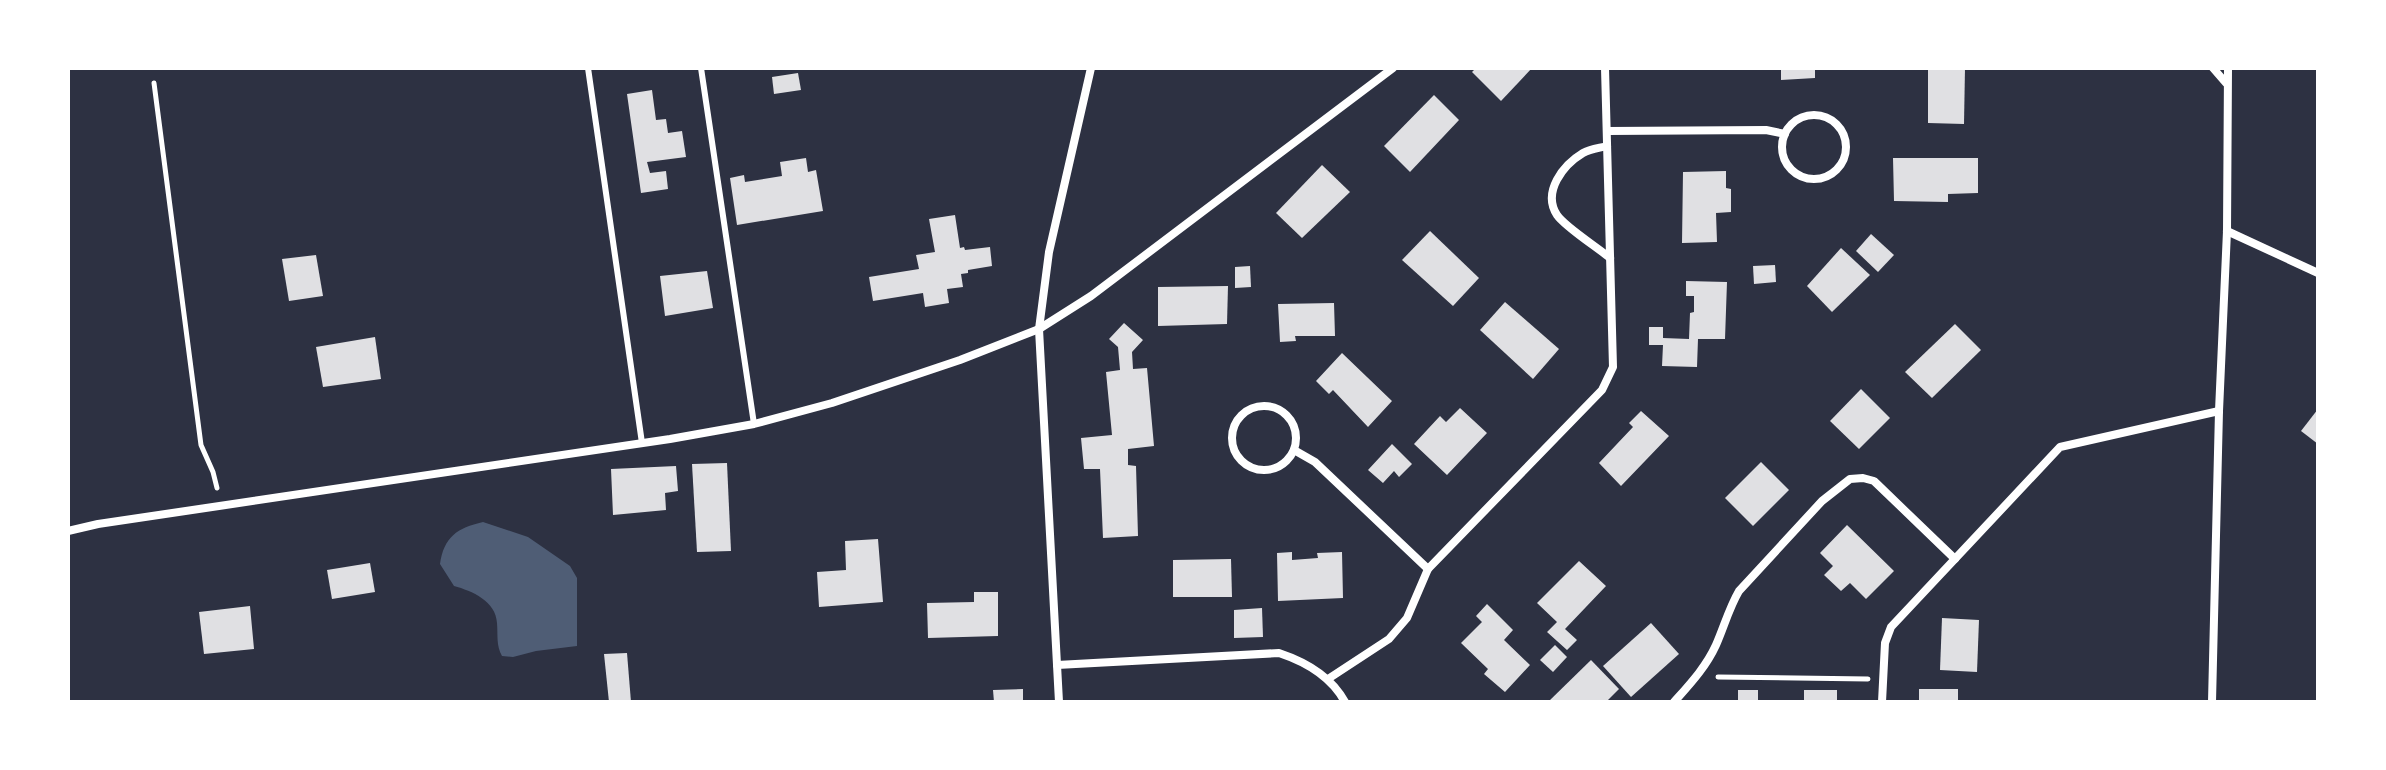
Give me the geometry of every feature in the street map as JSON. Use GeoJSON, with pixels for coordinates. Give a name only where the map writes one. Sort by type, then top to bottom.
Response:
{"type":"FeatureCollection","features":[{"type":"Feature","properties":{"kind":"street"},"geometry":{"type":"LineString","coordinates":[[1059,702],[1039,329],[1049,252],[1091,68]]}},
{"type":"Feature","properties":{"kind":"street"},"geometry":{"type":"LineString","coordinates":[[68,531],[754,424],[832,403],[960,360],[1039,329],[1091,296],[1393,68]]}},
{"type":"Feature","properties":{"kind":"street"},"geometry":{"type":"LineString","coordinates":[[1328,679],[1389,639],[1407,618],[1428,569],[1602,390],[1613,367],[1605,68]]}},
{"type":"Feature","properties":{"kind":"street"},"geometry":{"type":"LineString","coordinates":[[2213,68],[2226,83]]}},
{"type":"Feature","properties":{"kind":"street"},"geometry":{"type":"LineString","coordinates":[[2212,702],[2227,231],[2228,68]]}},
{"type":"Feature","properties":{"kind":"street"},"geometry":{"type":"LineString","coordinates":[[1820,115],[1831,119],[1845,135],[1846,156],[1833,173],[1824,178],[1803,177],[1787,164],[1783,155],[1785,134],[1799,118],[1820,115]]}},
{"type":"Feature","properties":{"kind":"street"},"geometry":{"type":"LineString","coordinates":[[1607,131],[1766,130],[1785,134]]}},
{"type":"Feature","properties":{"kind":"street"},"geometry":{"type":"LineString","coordinates":[[1607,146],[1584,153],[1559,175],[1553,187],[1552,205],[1558,217],[1610,258]]}},
{"type":"Feature","properties":{"kind":"street"},"geometry":{"type":"LineString","coordinates":[[2227,231],[2318,273]]}},
{"type":"Feature","properties":{"kind":"street"},"geometry":{"type":"LineString","coordinates":[[1261,405],[1272,406],[1290,418],[1295,428],[1297,439],[1294,450],[1290,459],[1272,470],[1251,468],[1242,463],[1232,444],[1235,424],[1250,409],[1261,405]]}},
{"type":"Feature","properties":{"kind":"street"},"geometry":{"type":"LineString","coordinates":[[1882,702],[1885,643],[1891,627],[2060,447],[2219,411]]}},
{"type":"Feature","properties":{"kind":"street"},"geometry":{"type":"LineString","coordinates":[[1294,450],[1315,462],[1428,569]]}},
{"type":"Feature","properties":{"kind":"street"},"geometry":{"type":"LineString","coordinates":[[1674,702],[1696,677],[1715,645],[1739,591],[1822,501],[1850,479],[1874,481],[1955,559]]}},
{"type":"Feature","properties":{"kind":"street"},"geometry":{"type":"LineString","coordinates":[[1057,665],[1279,653],[1305,662],[1328,679],[1345,702]]}},
{"type":"Feature","properties":{"kind":"lane"},"geometry":{"type":"LineString","coordinates":[[588,68],[642,443]]}},
{"type":"Feature","properties":{"kind":"lane"},"geometry":{"type":"LineString","coordinates":[[701,68],[754,424]]}},
{"type":"Feature","properties":{"kind":"path"},"geometry":{"type":"LineString","coordinates":[[154,83],[201,445],[213,472],[221,506]]}},
{"type":"Feature","properties":{"kind":"path"},"geometry":{"type":"LineString","coordinates":[[1696,677],[1881,680]]}},
{"type":"Feature","properties":{"kind":"water"},"geometry":{"type":"Polygon","coordinates":[[[483,522],[528,537],[570,566],[577,578],[577,646],[513,657],[502,656],[496,615],[488,603],[454,586],[440,564],[453,535],[483,522]]]}},
{"type":"Feature","properties":{"kind":"building"},"geometry":{"type":"Polygon","coordinates":[[[1476,68],[1532,68],[1501,101],[1472,72],[1476,68]]]}},
{"type":"Feature","properties":{"kind":"building"},"geometry":{"type":"Polygon","coordinates":[[[1781,68],[1815,68],[1815,78],[1781,80],[1781,68]]]}},
{"type":"Feature","properties":{"kind":"building"},"geometry":{"type":"Polygon","coordinates":[[[1928,68],[1965,68],[1964,124],[1928,123],[1928,68]]]}},
{"type":"Feature","properties":{"kind":"building"},"geometry":{"type":"Polygon","coordinates":[[[798,73],[801,90],[774,94],[772,77],[798,73]]]}},
{"type":"Feature","properties":{"kind":"building"},"geometry":{"type":"Polygon","coordinates":[[[652,90],[656,120],[666,119],[668,133],[682,131],[686,157],[647,162],[650,173],[666,171],[668,189],[641,193],[627,94],[652,90]]]}},
{"type":"Feature","properties":{"kind":"building"},"geometry":{"type":"Polygon","coordinates":[[[1434,95],[1459,120],[1410,172],[1384,146],[1434,95]]]}},
{"type":"Feature","properties":{"kind":"building"},"geometry":{"type":"Polygon","coordinates":[[[806,158],[808,172],[816,170],[823,211],[737,225],[730,178],[744,175],[745,182],[782,176],[780,162],[806,158]]]}},
{"type":"Feature","properties":{"kind":"building"},"geometry":{"type":"Polygon","coordinates":[[[1893,158],[1978,158],[1978,193],[1948,194],[1948,202],[1894,201],[1893,158]]]}},
{"type":"Feature","properties":{"kind":"building"},"geometry":{"type":"Polygon","coordinates":[[[1322,165],[1350,192],[1302,238],[1276,213],[1322,165]]]}},
{"type":"Feature","properties":{"kind":"building"},"geometry":{"type":"Polygon","coordinates":[[[1726,171],[1726,188],[1731,189],[1731,212],[1716,213],[1717,242],[1682,243],[1683,172],[1726,171]]]}},
{"type":"Feature","properties":{"kind":"building"},"geometry":{"type":"Polygon","coordinates":[[[955,215],[960,248],[990,247],[992,266],[961,274],[963,287],[947,289],[949,303],[925,307],[923,293],[873,301],[869,277],[919,269],[916,255],[935,252],[929,219],[955,215]]]}},
{"type":"Feature","properties":{"kind":"building"},"geometry":{"type":"Polygon","coordinates":[[[1430,231],[1479,278],[1453,306],[1402,260],[1430,231]]]}},
{"type":"Feature","properties":{"kind":"building"},"geometry":{"type":"Polygon","coordinates":[[[1871,234],[1894,255],[1878,272],[1856,251],[1871,234]]]}},
{"type":"Feature","properties":{"kind":"building"},"geometry":{"type":"Polygon","coordinates":[[[1841,248],[1870,275],[1832,312],[1807,286],[1841,248]]]}},
{"type":"Feature","properties":{"kind":"building"},"geometry":{"type":"Polygon","coordinates":[[[316,255],[323,296],[289,301],[282,259],[316,255]]]}},
{"type":"Feature","properties":{"kind":"building"},"geometry":{"type":"Polygon","coordinates":[[[1775,265],[1776,282],[1754,284],[1753,266],[1775,265]]]}},
{"type":"Feature","properties":{"kind":"building"},"geometry":{"type":"Polygon","coordinates":[[[1250,266],[1251,287],[1235,288],[1235,267],[1250,266]]]}},
{"type":"Feature","properties":{"kind":"building"},"geometry":{"type":"Polygon","coordinates":[[[707,271],[713,308],[665,316],[660,276],[707,271]]]}},
{"type":"Feature","properties":{"kind":"building"},"geometry":{"type":"Polygon","coordinates":[[[1686,281],[1727,282],[1725,339],[1698,339],[1697,367],[1662,366],[1663,345],[1649,345],[1649,327],[1663,327],[1663,338],[1689,339],[1694,296],[1686,296],[1686,281]]]}},
{"type":"Feature","properties":{"kind":"building"},"geometry":{"type":"Polygon","coordinates":[[[1228,286],[1227,324],[1158,326],[1158,287],[1228,286]]]}},
{"type":"Feature","properties":{"kind":"building"},"geometry":{"type":"Polygon","coordinates":[[[1505,302],[1559,349],[1533,379],[1480,330],[1505,302]]]}},
{"type":"Feature","properties":{"kind":"building"},"geometry":{"type":"Polygon","coordinates":[[[1334,303],[1335,336],[1295,336],[1296,341],[1280,342],[1278,304],[1334,303]]]}},
{"type":"Feature","properties":{"kind":"building"},"geometry":{"type":"Polygon","coordinates":[[[1124,323],[1143,340],[1132,352],[1133,369],[1147,368],[1154,446],[1128,449],[1128,465],[1136,466],[1138,536],[1103,538],[1100,469],[1084,469],[1081,438],[1112,435],[1106,372],[1120,370],[1118,347],[1109,339],[1124,323]]]}},
{"type":"Feature","properties":{"kind":"building"},"geometry":{"type":"Polygon","coordinates":[[[1955,324],[1981,350],[1932,398],[1905,372],[1955,324]]]}},
{"type":"Feature","properties":{"kind":"building"},"geometry":{"type":"Polygon","coordinates":[[[375,337],[381,379],[323,387],[316,347],[375,337]]]}},
{"type":"Feature","properties":{"kind":"building"},"geometry":{"type":"Polygon","coordinates":[[[1342,353],[1392,401],[1368,427],[1333,390],[1329,394],[1316,381],[1342,353]]]}},
{"type":"Feature","properties":{"kind":"building"},"geometry":{"type":"Polygon","coordinates":[[[1861,389],[1890,418],[1859,449],[1830,421],[1861,389]]]}},
{"type":"Feature","properties":{"kind":"building"},"geometry":{"type":"Polygon","coordinates":[[[1460,408],[1487,433],[1447,475],[1414,444],[1440,416],[1446,422],[1460,408]]]}},
{"type":"Feature","properties":{"kind":"building"},"geometry":{"type":"Polygon","coordinates":[[[2318,409],[2318,444],[2301,431],[2318,409]]]}},
{"type":"Feature","properties":{"kind":"building"},"geometry":{"type":"Polygon","coordinates":[[[1641,411],[1669,436],[1621,486],[1599,463],[1633,427],[1629,423],[1641,411]]]}},
{"type":"Feature","properties":{"kind":"building"},"geometry":{"type":"Polygon","coordinates":[[[1392,444],[1412,464],[1399,477],[1394,471],[1383,483],[1368,470],[1392,444]]]}},
{"type":"Feature","properties":{"kind":"building"},"geometry":{"type":"Polygon","coordinates":[[[1761,462],[1789,490],[1753,526],[1725,498],[1761,462]]]}},
{"type":"Feature","properties":{"kind":"building"},"geometry":{"type":"Polygon","coordinates":[[[727,463],[731,551],[697,552],[692,464],[727,463]]]}},
{"type":"Feature","properties":{"kind":"building"},"geometry":{"type":"Polygon","coordinates":[[[676,466],[678,491],[665,493],[666,510],[613,515],[611,469],[676,466]]]}},
{"type":"Feature","properties":{"kind":"building"},"geometry":{"type":"Polygon","coordinates":[[[1847,525],[1894,571],[1866,599],[1850,583],[1841,591],[1824,575],[1833,566],[1820,553],[1847,525]]]}},
{"type":"Feature","properties":{"kind":"building"},"geometry":{"type":"Polygon","coordinates":[[[878,539],[883,602],[819,607],[817,572],[846,570],[845,541],[878,539]]]}},
{"type":"Feature","properties":{"kind":"building"},"geometry":{"type":"Polygon","coordinates":[[[1292,552],[1292,560],[1318,558],[1317,553],[1342,552],[1343,598],[1278,601],[1277,553],[1292,552]]]}},
{"type":"Feature","properties":{"kind":"building"},"geometry":{"type":"Polygon","coordinates":[[[1231,559],[1232,597],[1173,597],[1173,560],[1231,559]]]}},
{"type":"Feature","properties":{"kind":"building"},"geometry":{"type":"Polygon","coordinates":[[[1579,561],[1606,586],[1565,629],[1577,640],[1567,650],[1547,632],[1557,622],[1537,603],[1579,561]]]}},
{"type":"Feature","properties":{"kind":"building"},"geometry":{"type":"Polygon","coordinates":[[[370,563],[375,592],[332,599],[327,570],[370,563]]]}},
{"type":"Feature","properties":{"kind":"building"},"geometry":{"type":"Polygon","coordinates":[[[974,592],[998,592],[998,636],[928,638],[927,603],[974,602],[974,592]]]}},
{"type":"Feature","properties":{"kind":"building"},"geometry":{"type":"Polygon","coordinates":[[[1487,604],[1513,630],[1504,640],[1530,665],[1505,692],[1484,674],[1488,669],[1461,643],[1482,622],[1476,616],[1487,604]]]}},
{"type":"Feature","properties":{"kind":"building"},"geometry":{"type":"Polygon","coordinates":[[[250,606],[254,649],[204,654],[199,612],[250,606]]]}},
{"type":"Feature","properties":{"kind":"building"},"geometry":{"type":"Polygon","coordinates":[[[1262,608],[1263,637],[1234,638],[1234,610],[1262,608]]]}},
{"type":"Feature","properties":{"kind":"building"},"geometry":{"type":"Polygon","coordinates":[[[1942,618],[1979,620],[1977,672],[1940,670],[1942,618]]]}},
{"type":"Feature","properties":{"kind":"building"},"geometry":{"type":"Polygon","coordinates":[[[1651,623],[1679,654],[1631,697],[1603,666],[1651,623]]]}},
{"type":"Feature","properties":{"kind":"building"},"geometry":{"type":"Polygon","coordinates":[[[1555,645],[1567,657],[1553,672],[1540,660],[1555,645]]]}},
{"type":"Feature","properties":{"kind":"building"},"geometry":{"type":"Polygon","coordinates":[[[627,653],[631,702],[609,702],[604,654],[627,653]]]}},
{"type":"Feature","properties":{"kind":"building"},"geometry":{"type":"Polygon","coordinates":[[[1591,660],[1619,689],[1606,702],[1548,702],[1591,660]]]}},
{"type":"Feature","properties":{"kind":"building"},"geometry":{"type":"Polygon","coordinates":[[[1023,689],[1023,702],[994,702],[993,690],[1023,689]]]}},
{"type":"Feature","properties":{"kind":"building"},"geometry":{"type":"Polygon","coordinates":[[[1919,689],[1958,689],[1958,702],[1919,702],[1919,689]]]}},
{"type":"Feature","properties":{"kind":"building"},"geometry":{"type":"Polygon","coordinates":[[[1738,690],[1758,690],[1758,702],[1738,702],[1738,690]]]}},
{"type":"Feature","properties":{"kind":"building"},"geometry":{"type":"Polygon","coordinates":[[[1804,690],[1837,690],[1837,702],[1804,702],[1804,690]]]}}]}
